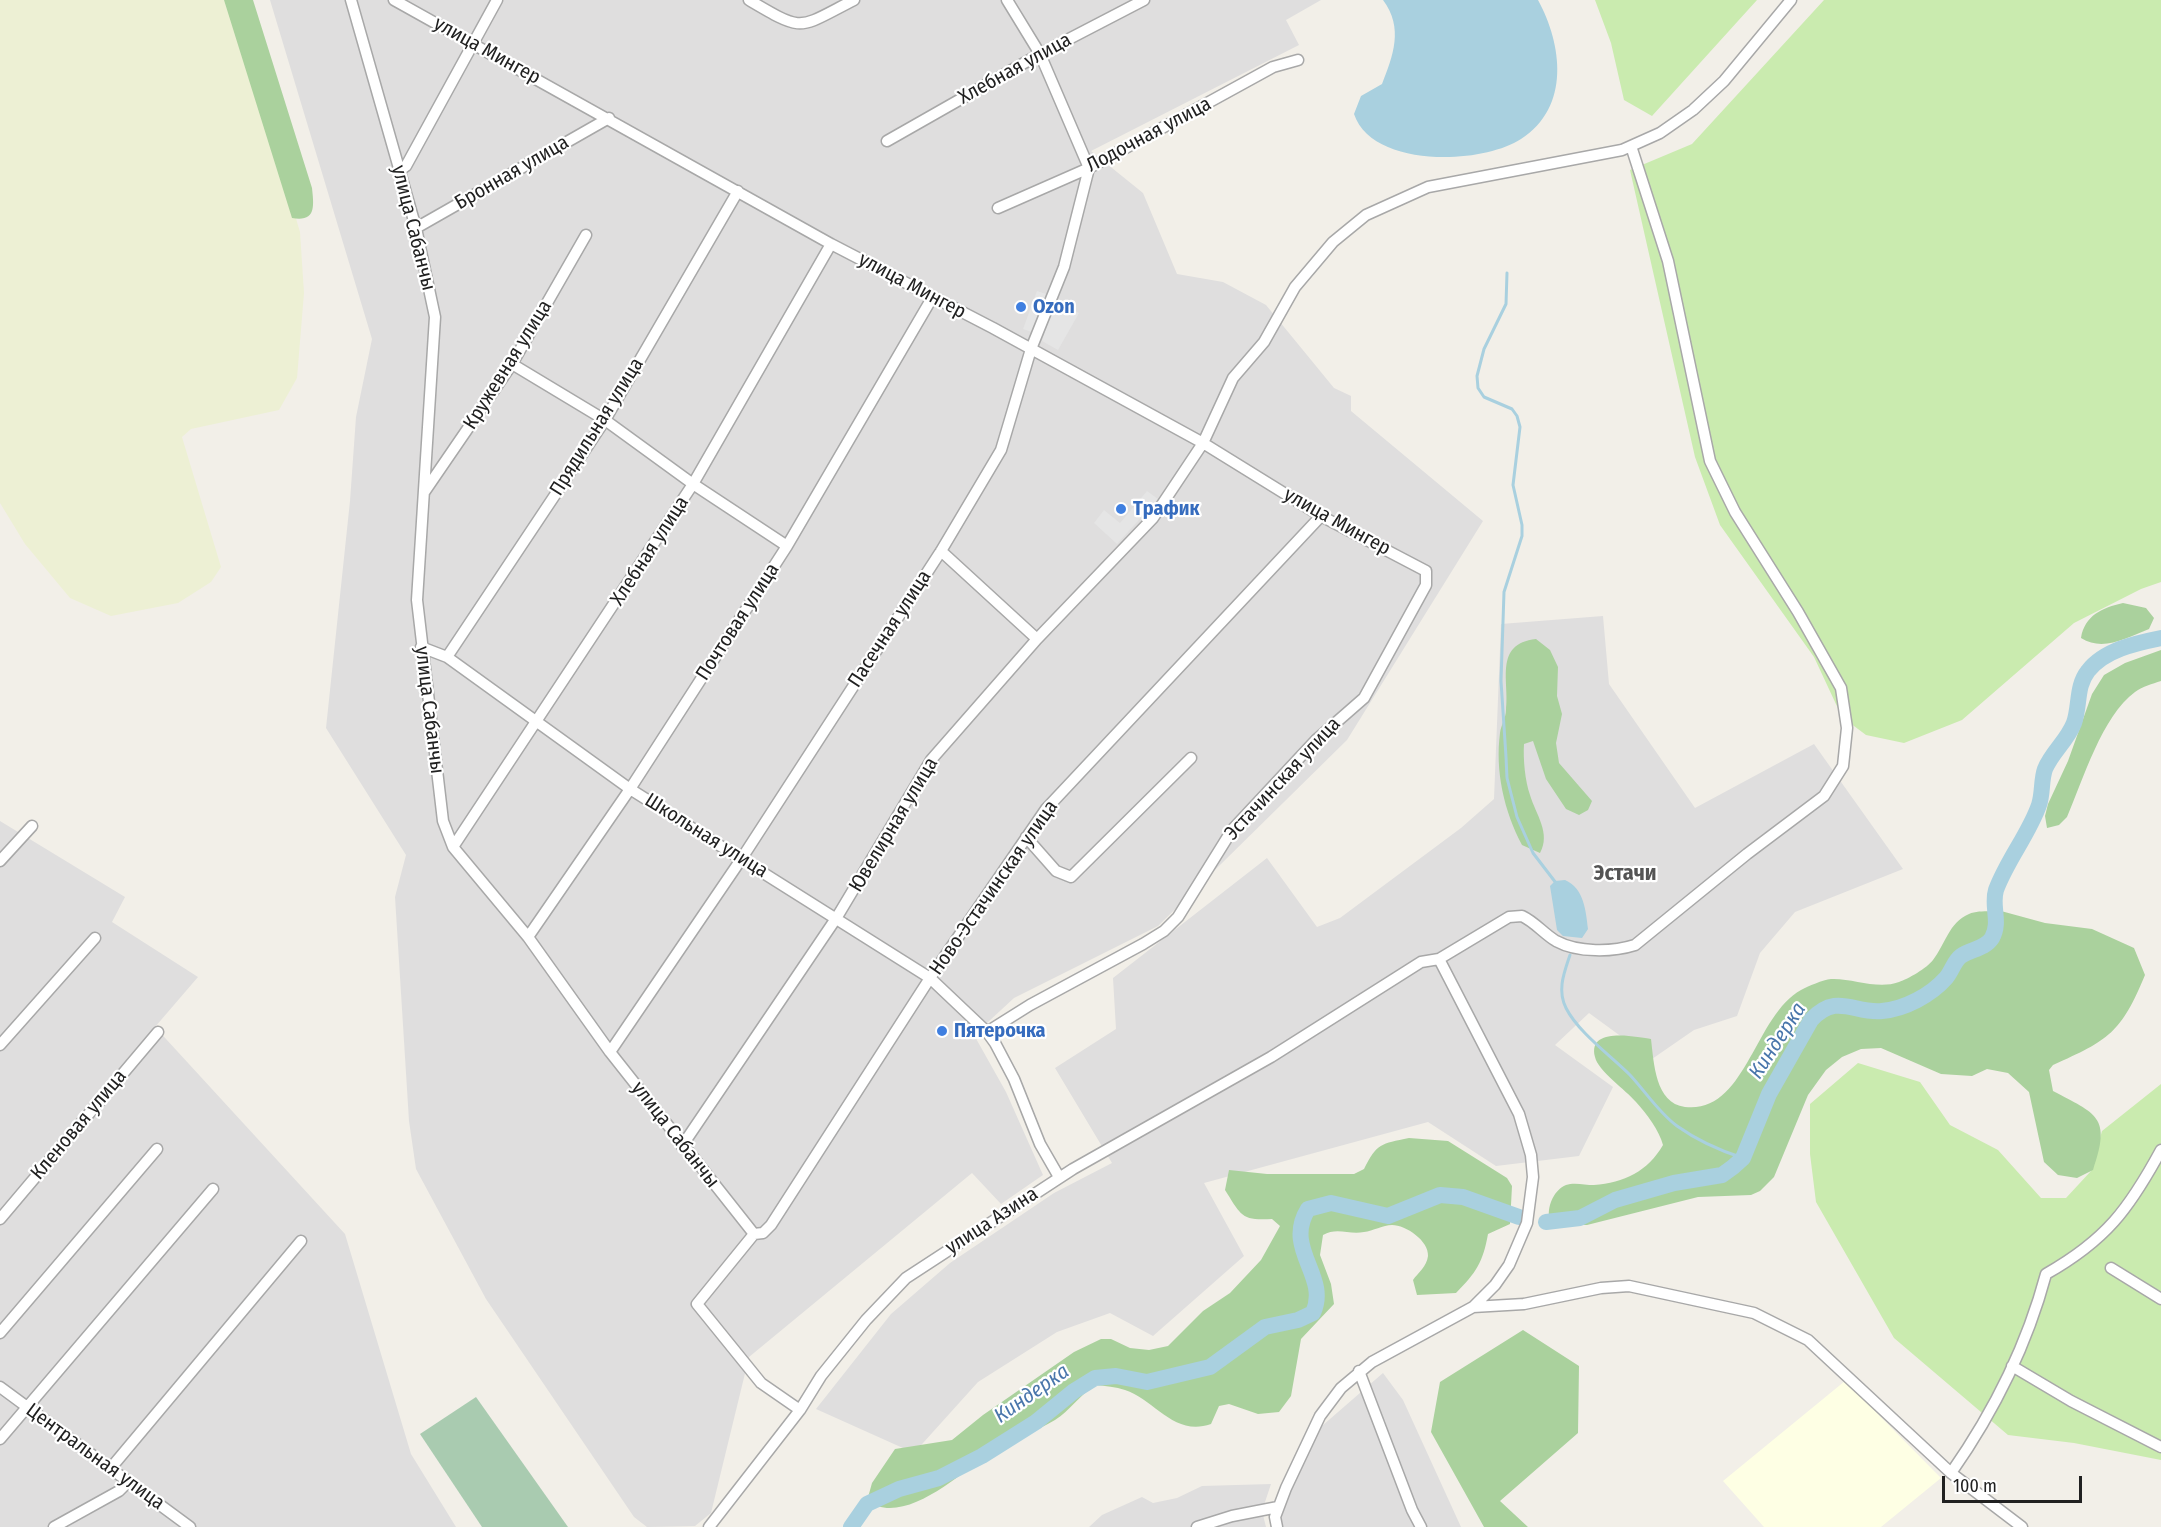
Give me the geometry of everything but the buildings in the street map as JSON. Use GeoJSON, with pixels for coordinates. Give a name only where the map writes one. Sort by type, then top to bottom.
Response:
{"type":"FeatureCollection","features":[{"type":"Feature","properties":{"kind":"street","name":"улица Сабанчы"},"geometry":{"type":"LineString","coordinates":[[351,0],[416,228],[435,317],[417,600],[443,821],[453,847],[528,938],[610,1052],[682,1146],[754,1234]]}},
{"type":"Feature","properties":{"kind":"street","name":"улица Мингер"},"geometry":{"type":"LineString","coordinates":[[394,0],[831,244],[1203,443],[1321,516],[1423,568],[1428,575]]}},
{"type":"Feature","properties":{"kind":"street"},"geometry":{"type":"LineString","coordinates":[[399,171],[406,166],[497,0]]}},
{"type":"Feature","properties":{"kind":"street"},"geometry":{"type":"LineString","coordinates":[[749,0],[784,21],[801,25],[854,0]]}},
{"type":"Feature","properties":{"kind":"street"},"geometry":{"type":"LineString","coordinates":[[1007,0],[1040,54],[1089,168]]}},
{"type":"Feature","properties":{"kind":"street","name":"Хлебная улица"},"geometry":{"type":"LineString","coordinates":[[887,141],[1040,54],[1144,0]]}},
{"type":"Feature","properties":{"kind":"street","name":"Ювелирная улица"},"geometry":{"type":"LineString","coordinates":[[682,1146],[837,918],[931,760],[1037,639],[1153,518],[1203,443],[1233,378],[1264,342],[1296,286],[1332,242],[1366,215],[1428,187],[1631,146],[1660,133],[1693,110],[1724,81],[1791,0]]}},
{"type":"Feature","properties":{"kind":"street","name":"Лодочная улица"},"geometry":{"type":"LineString","coordinates":[[999,208],[1089,168],[1273,67],[1298,60]]}},
{"type":"Feature","properties":{"kind":"street","name":"Бронная улица"},"geometry":{"type":"LineString","coordinates":[[416,228],[609,118]]}},
{"type":"Feature","properties":{"kind":"street","name":"улица Азина"},"geometry":{"type":"LineString","coordinates":[[709,1527],[800,1410],[821,1376],[853,1336],[906,1278],[1059,1177],[1270,1058],[1353,1003],[1421,962],[1439,959],[1509,917],[1522,916],[1557,942],[1594,950],[1616,951],[1635,945],[1824,796],[1843,766],[1847,728],[1841,688],[1798,612],[1735,512],[1710,461],[1668,261],[1631,146]]}},
{"type":"Feature","properties":{"kind":"street","name":"Пасечная улица"},"geometry":{"type":"LineString","coordinates":[[610,1052],[742,858],[940,551],[1001,450],[1031,349],[1064,267],[1089,168]]}},
{"type":"Feature","properties":{"kind":"street","name":"Прядильная улица"},"geometry":{"type":"LineString","coordinates":[[447,657],[605,420],[738,191]]}},
{"type":"Feature","properties":{"kind":"street","name":"Кружевная улица"},"geometry":{"type":"LineString","coordinates":[[425,492],[512,364],[586,235]]}},
{"type":"Feature","properties":{"kind":"street","name":"Хлебная улица"},"geometry":{"type":"LineString","coordinates":[[453,847],[693,484],[831,244]]}},
{"type":"Feature","properties":{"kind":"street","name":"Почтовая улица"},"geometry":{"type":"LineString","coordinates":[[528,938],[630,789],[788,546],[932,298]]}},
{"type":"Feature","properties":{"kind":"street"},"geometry":{"type":"LineString","coordinates":[[512,364],[605,420],[693,484],[788,546]]}},
{"type":"Feature","properties":{"kind":"street","name":"Ново-Эстачинская улица"},"geometry":{"type":"LineString","coordinates":[[754,1234],[763,1233],[771,1225],[930,978],[1046,809],[1321,516]]}},
{"type":"Feature","properties":{"kind":"street"},"geometry":{"type":"LineString","coordinates":[[940,551],[1037,639]]}},
{"type":"Feature","properties":{"kind":"street","name":"Эстачинская улица"},"geometry":{"type":"LineString","coordinates":[[987,1032],[1030,1005],[1150,939],[1178,917],[1232,830],[1316,740],[1364,698],[1426,585],[1428,575]]}},
{"type":"Feature","properties":{"kind":"street","name":"Школьная улица"},"geometry":{"type":"LineString","coordinates":[[421,647],[447,657],[630,789],[930,978],[987,1032],[1014,1079],[1040,1144],[1059,1177]]}},
{"type":"Feature","properties":{"kind":"street"},"geometry":{"type":"LineString","coordinates":[[1026,837],[1056,871],[1071,877],[1191,758]]}},
{"type":"Feature","properties":{"kind":"street"},"geometry":{"type":"LineString","coordinates":[[0,861],[32,826]]}},
{"type":"Feature","properties":{"kind":"street"},"geometry":{"type":"LineString","coordinates":[[0,1045],[95,938]]}},
{"type":"Feature","properties":{"kind":"street"},"geometry":{"type":"LineString","coordinates":[[1277,1527],[1275,1517],[1278,1508],[1320,1416],[1341,1388],[1359,1371],[1473,1307],[1495,1285],[1521,1242],[1530,1204],[1531,1155],[1519,1114],[1439,959]]}},
{"type":"Feature","properties":{"kind":"street","name":"Кленовая улица"},"geometry":{"type":"LineString","coordinates":[[0,1219],[158,1032]]}},
{"type":"Feature","properties":{"kind":"street"},"geometry":{"type":"LineString","coordinates":[[0,1333],[157,1149]]}},
{"type":"Feature","properties":{"kind":"street"},"geometry":{"type":"LineString","coordinates":[[1951,1473],[1977,1433],[2012,1366],[2035,1312],[2046,1274],[2072,1260],[2106,1233],[2126,1209],[2161,1150]]}},
{"type":"Feature","properties":{"kind":"street"},"geometry":{"type":"LineString","coordinates":[[0,1439],[213,1189]]}},
{"type":"Feature","properties":{"kind":"street"},"geometry":{"type":"LineString","coordinates":[[754,1234],[697,1304],[761,1383],[800,1410]]}},
{"type":"Feature","properties":{"kind":"street"},"geometry":{"type":"LineString","coordinates":[[110,1469],[301,1240]]}},
{"type":"Feature","properties":{"kind":"street"},"geometry":{"type":"LineString","coordinates":[[2111,1268],[2161,1299]]}},
{"type":"Feature","properties":{"kind":"street"},"geometry":{"type":"LineString","coordinates":[[1473,1307],[1524,1304],[1601,1288],[1629,1286],[1754,1313],[1808,1340],[1951,1473],[2022,1527]]}},
{"type":"Feature","properties":{"kind":"street"},"geometry":{"type":"LineString","coordinates":[[2012,1366],[2071,1401],[2161,1447]]}},
{"type":"Feature","properties":{"kind":"street"},"geometry":{"type":"LineString","coordinates":[[1359,1371],[1412,1510],[1421,1527]]}},
{"type":"Feature","properties":{"kind":"street","name":"Центральная улица"},"geometry":{"type":"LineString","coordinates":[[0,1387],[190,1527]]}},
{"type":"Feature","properties":{"kind":"street"},"geometry":{"type":"LineString","coordinates":[[54,1527],[119,1491],[128,1482]]}},
{"type":"Feature","properties":{"kind":"street"},"geometry":{"type":"LineString","coordinates":[[1197,1527],[1232,1516],[1278,1508]]}},
{"type":"Feature","properties":{"kind":"shaded area"},"geometry":{"type":"Polygon","coordinates":[[[0,0],[231,0],[300,232],[304,293],[297,378],[279,410],[191,429],[182,437],[221,567],[211,582],[178,603],[111,616],[70,598],[25,544],[0,503],[0,0]]]}},
{"type":"Feature","properties":{"kind":"shaded area"},"geometry":{"type":"Polygon","coordinates":[[[270,0],[1321,0],[1286,20],[1299,45],[1091,151],[1143,193],[1177,274],[1223,282],[1266,305],[1334,388],[1351,396],[1351,411],[1483,521],[1347,740],[1158,926],[1014,998],[974,1035],[1006,1092],[1043,1175],[1001,1204],[972,1173],[749,1357],[711,1513],[695,1526],[647,1527],[634,1517],[486,1299],[416,1169],[409,1121],[395,897],[406,855],[326,728],[350,501],[356,417],[372,339],[270,0]]]}},
{"type":"Feature","properties":{"kind":"shaded area"},"geometry":{"type":"Polygon","coordinates":[[[1037,291],[1046,294],[1032,332],[1023,329],[1037,291]]]}},
{"type":"Feature","properties":{"kind":"shaded area"},"geometry":{"type":"Polygon","coordinates":[[[1055,300],[1079,313],[1058,350],[1042,341],[1055,300]]]}},
{"type":"Feature","properties":{"kind":"shaded area"},"geometry":{"type":"Polygon","coordinates":[[[1147,491],[1158,499],[1117,544],[1094,523],[1104,510],[1120,523],[1147,491]]]}},
{"type":"Feature","properties":{"kind":"shaded area"},"geometry":{"type":"Polygon","coordinates":[[[1603,616],[1609,684],[1695,808],[1814,744],[1903,869],[1795,912],[1760,953],[1737,1016],[1694,1030],[1652,1059],[1589,1013],[1555,1045],[1613,1087],[1579,1156],[1496,1166],[1428,1122],[1204,1183],[1244,1256],[1153,1336],[1110,1313],[1057,1332],[978,1382],[914,1453],[816,1409],[891,1314],[950,1263],[1054,1193],[1112,1163],[1055,1068],[1116,1029],[1113,978],[1267,858],[1317,927],[1340,918],[1461,828],[1494,799],[1501,624],[1603,616]]]}},
{"type":"Feature","properties":{"kind":"shaded area"},"geometry":{"type":"Polygon","coordinates":[[[0,821],[125,897],[112,922],[198,977],[155,1027],[345,1234],[411,1454],[456,1527],[0,1527],[0,821]]]}},
{"type":"Feature","properties":{"kind":"shaded area"},"geometry":{"type":"Polygon","coordinates":[[[1383,1373],[1403,1400],[1461,1527],[1283,1527],[1278,1518],[1315,1432],[1383,1373]]]}},
{"type":"Feature","properties":{"kind":"shaded area"},"geometry":{"type":"Polygon","coordinates":[[[1845,1381],[1941,1478],[1881,1527],[1764,1527],[1723,1481],[1845,1381]]]}},
{"type":"Feature","properties":{"kind":"shaded area"},"geometry":{"type":"Polygon","coordinates":[[[476,1397],[568,1527],[482,1527],[420,1434],[476,1397]]]}},
{"type":"Feature","properties":{"kind":"shaded area"},"geometry":{"type":"Polygon","coordinates":[[[1271,1484],[1262,1511],[1266,1527],[1089,1527],[1102,1515],[1142,1497],[1153,1503],[1177,1498],[1202,1486],[1271,1484]]]}},
{"type":"Feature","properties":{"kind":"green space"},"geometry":{"type":"Polygon","coordinates":[[[224,0],[253,0],[312,188],[312,212],[306,218],[292,218],[224,0]]]}},
{"type":"Feature","properties":{"kind":"green space"},"geometry":{"type":"Polygon","coordinates":[[[1595,0],[1757,0],[1652,116],[1624,100],[1611,43],[1595,0]]]}},
{"type":"Feature","properties":{"kind":"green space"},"geometry":{"type":"Polygon","coordinates":[[[1824,0],[2161,0],[2161,582],[2141,589],[2074,623],[1962,720],[1904,743],[1866,735],[1842,717],[1814,657],[1720,525],[1695,457],[1630,170],[1692,144],[1824,0]]]}},
{"type":"Feature","properties":{"kind":"green space"},"geometry":{"type":"Polygon","coordinates":[[[2123,603],[2146,608],[2154,618],[2149,629],[2106,644],[2089,642],[2081,638],[2091,618],[2108,607],[2123,603]]]}},
{"type":"Feature","properties":{"kind":"green space"},"geometry":{"type":"Polygon","coordinates":[[[1536,639],[1550,650],[1558,667],[1557,696],[1562,714],[1556,743],[1559,763],[1592,801],[1588,810],[1579,815],[1566,809],[1546,779],[1533,741],[1524,744],[1527,783],[1543,831],[1543,846],[1540,853],[1522,845],[1516,832],[1502,790],[1499,762],[1500,733],[1506,713],[1506,666],[1509,656],[1514,648],[1523,642],[1536,639]]]}},
{"type":"Feature","properties":{"kind":"green space"},"geometry":{"type":"Polygon","coordinates":[[[2161,650],[2161,681],[2138,690],[2123,703],[2103,732],[2067,817],[2059,825],[2047,828],[2045,816],[2048,804],[2068,761],[2092,694],[2104,675],[2125,663],[2161,650]]]}},
{"type":"Feature","properties":{"kind":"green space"},"geometry":{"type":"Polygon","coordinates":[[[2001,911],[2045,923],[2092,929],[2134,948],[2145,975],[2128,1010],[2111,1032],[2088,1049],[2053,1065],[2049,1070],[2053,1091],[2090,1112],[2100,1127],[2101,1138],[2093,1170],[2077,1178],[2058,1175],[2044,1162],[2029,1092],[2008,1073],[1987,1069],[1972,1076],[1941,1074],[1881,1048],[1861,1049],[1842,1057],[1826,1070],[1808,1095],[1774,1177],[1760,1191],[1751,1195],[1698,1197],[1587,1225],[1572,1225],[1549,1216],[1553,1198],[1562,1187],[1572,1184],[1605,1184],[1625,1178],[1642,1169],[1663,1145],[1656,1128],[1644,1112],[1597,1062],[1595,1047],[1598,1041],[1615,1036],[1651,1039],[1655,1070],[1667,1098],[1685,1107],[1706,1105],[1722,1095],[1736,1080],[1772,1020],[1785,1003],[1801,990],[1831,979],[1882,985],[1903,981],[1930,963],[1952,928],[1962,918],[1976,912],[2001,911]]]}},
{"type":"Feature","properties":{"kind":"green space"},"geometry":{"type":"Polygon","coordinates":[[[1858,1063],[1920,1082],[1950,1125],[1998,1150],[2041,1198],[2066,1198],[2091,1171],[2102,1131],[2161,1084],[2161,1460],[2074,1443],[2008,1435],[1894,1338],[1816,1202],[1810,1154],[1810,1104],[1858,1063]]]}},
{"type":"Feature","properties":{"kind":"green space"},"geometry":{"type":"Polygon","coordinates":[[[1409,1138],[1448,1141],[1507,1178],[1512,1186],[1510,1224],[1488,1234],[1478,1266],[1456,1293],[1417,1295],[1413,1280],[1426,1263],[1427,1250],[1416,1235],[1404,1228],[1389,1225],[1364,1232],[1338,1231],[1323,1235],[1320,1255],[1331,1284],[1334,1304],[1301,1339],[1291,1396],[1279,1412],[1258,1414],[1229,1404],[1219,1406],[1211,1424],[1198,1427],[1186,1426],[1165,1416],[1136,1395],[1114,1387],[1096,1385],[1055,1420],[997,1448],[931,1495],[898,1507],[882,1507],[867,1501],[872,1483],[895,1449],[952,1440],[983,1415],[1074,1352],[1101,1339],[1111,1339],[1130,1348],[1149,1350],[1168,1346],[1203,1311],[1230,1293],[1261,1260],[1280,1226],[1272,1219],[1254,1219],[1239,1211],[1225,1190],[1229,1170],[1267,1174],[1354,1174],[1364,1169],[1381,1146],[1409,1138]]]}},
{"type":"Feature","properties":{"kind":"green space"},"geometry":{"type":"Polygon","coordinates":[[[1523,1330],[1579,1366],[1578,1433],[1500,1501],[1528,1527],[1484,1527],[1431,1432],[1440,1382],[1523,1330]]]}},
{"type":"Feature","properties":{"kind":"water"},"geometry":{"type":"Polygon","coordinates":[[[1383,0],[1538,0],[1552,36],[1557,74],[1555,93],[1548,110],[1537,126],[1521,139],[1503,148],[1481,154],[1455,157],[1404,152],[1382,144],[1365,132],[1354,114],[1361,96],[1382,84],[1393,52],[1395,32],[1393,21],[1383,0]]]}},
{"type":"Feature","properties":{"kind":"water"},"geometry":{"type":"Polygon","coordinates":[[[1565,880],[1576,888],[1583,901],[1588,929],[1582,938],[1563,936],[1557,930],[1550,886],[1555,881],[1565,880]]]}},
{"type":"Feature","properties":{"kind":"waterway"},"geometry":{"type":"LineString","coordinates":[[1507,273],[1506,304],[1484,349],[1477,376],[1478,388],[1484,397],[1512,409],[1520,427],[1513,485],[1522,525],[1522,536],[1504,592],[1501,681],[1507,778],[1517,817],[1533,853],[1556,883]]}},
{"type":"Feature","properties":{"kind":"waterway","name":"Киндерка"},"geometry":{"type":"LineString","coordinates":[[1546,1222],[1580,1218],[1615,1200],[1674,1183],[1722,1175],[1743,1158],[1769,1094],[1811,1020],[1820,1012],[1829,1007],[1838,1006],[1882,1011],[1908,1004],[1940,984],[1961,956],[1989,942],[1996,926],[1996,890],[2035,816],[2045,769],[2074,723],[2084,677],[2095,664],[2112,653],[2131,645],[2161,638]]}},
{"type":"Feature","properties":{"kind":"waterway"},"geometry":{"type":"LineString","coordinates":[[1570,955],[1562,981],[1562,995],[1566,1008],[1578,1026],[1630,1075],[1670,1121],[1701,1141],[1743,1158]]}},
{"type":"Feature","properties":{"kind":"waterway","name":"Киндерка"},"geometry":{"type":"LineString","coordinates":[[851,1527],[867,1504],[899,1489],[939,1478],[982,1456],[1036,1422],[1074,1391],[1095,1378],[1116,1376],[1147,1382],[1210,1367],[1265,1327],[1298,1320],[1313,1313],[1317,1300],[1316,1287],[1303,1250],[1301,1237],[1302,1223],[1308,1209],[1331,1203],[1388,1216],[1440,1195],[1463,1197],[1519,1217]]}},
{"type":"Feature","properties":{"kind":"place","name":"Ozon"},"geometry":{"type":"Point","coordinates":[1021,307]}},
{"type":"Feature","properties":{"kind":"place","name":"Трафик"},"geometry":{"type":"Point","coordinates":[1121,509]}},
{"type":"Feature","properties":{"kind":"place","name":"Пятерочка"},"geometry":{"type":"Point","coordinates":[942,1031]}},
{"type":"Feature","properties":{"kind":"district","name":"Эстачи"},"geometry":{"type":"Point","coordinates":[1625,874]}}]}
